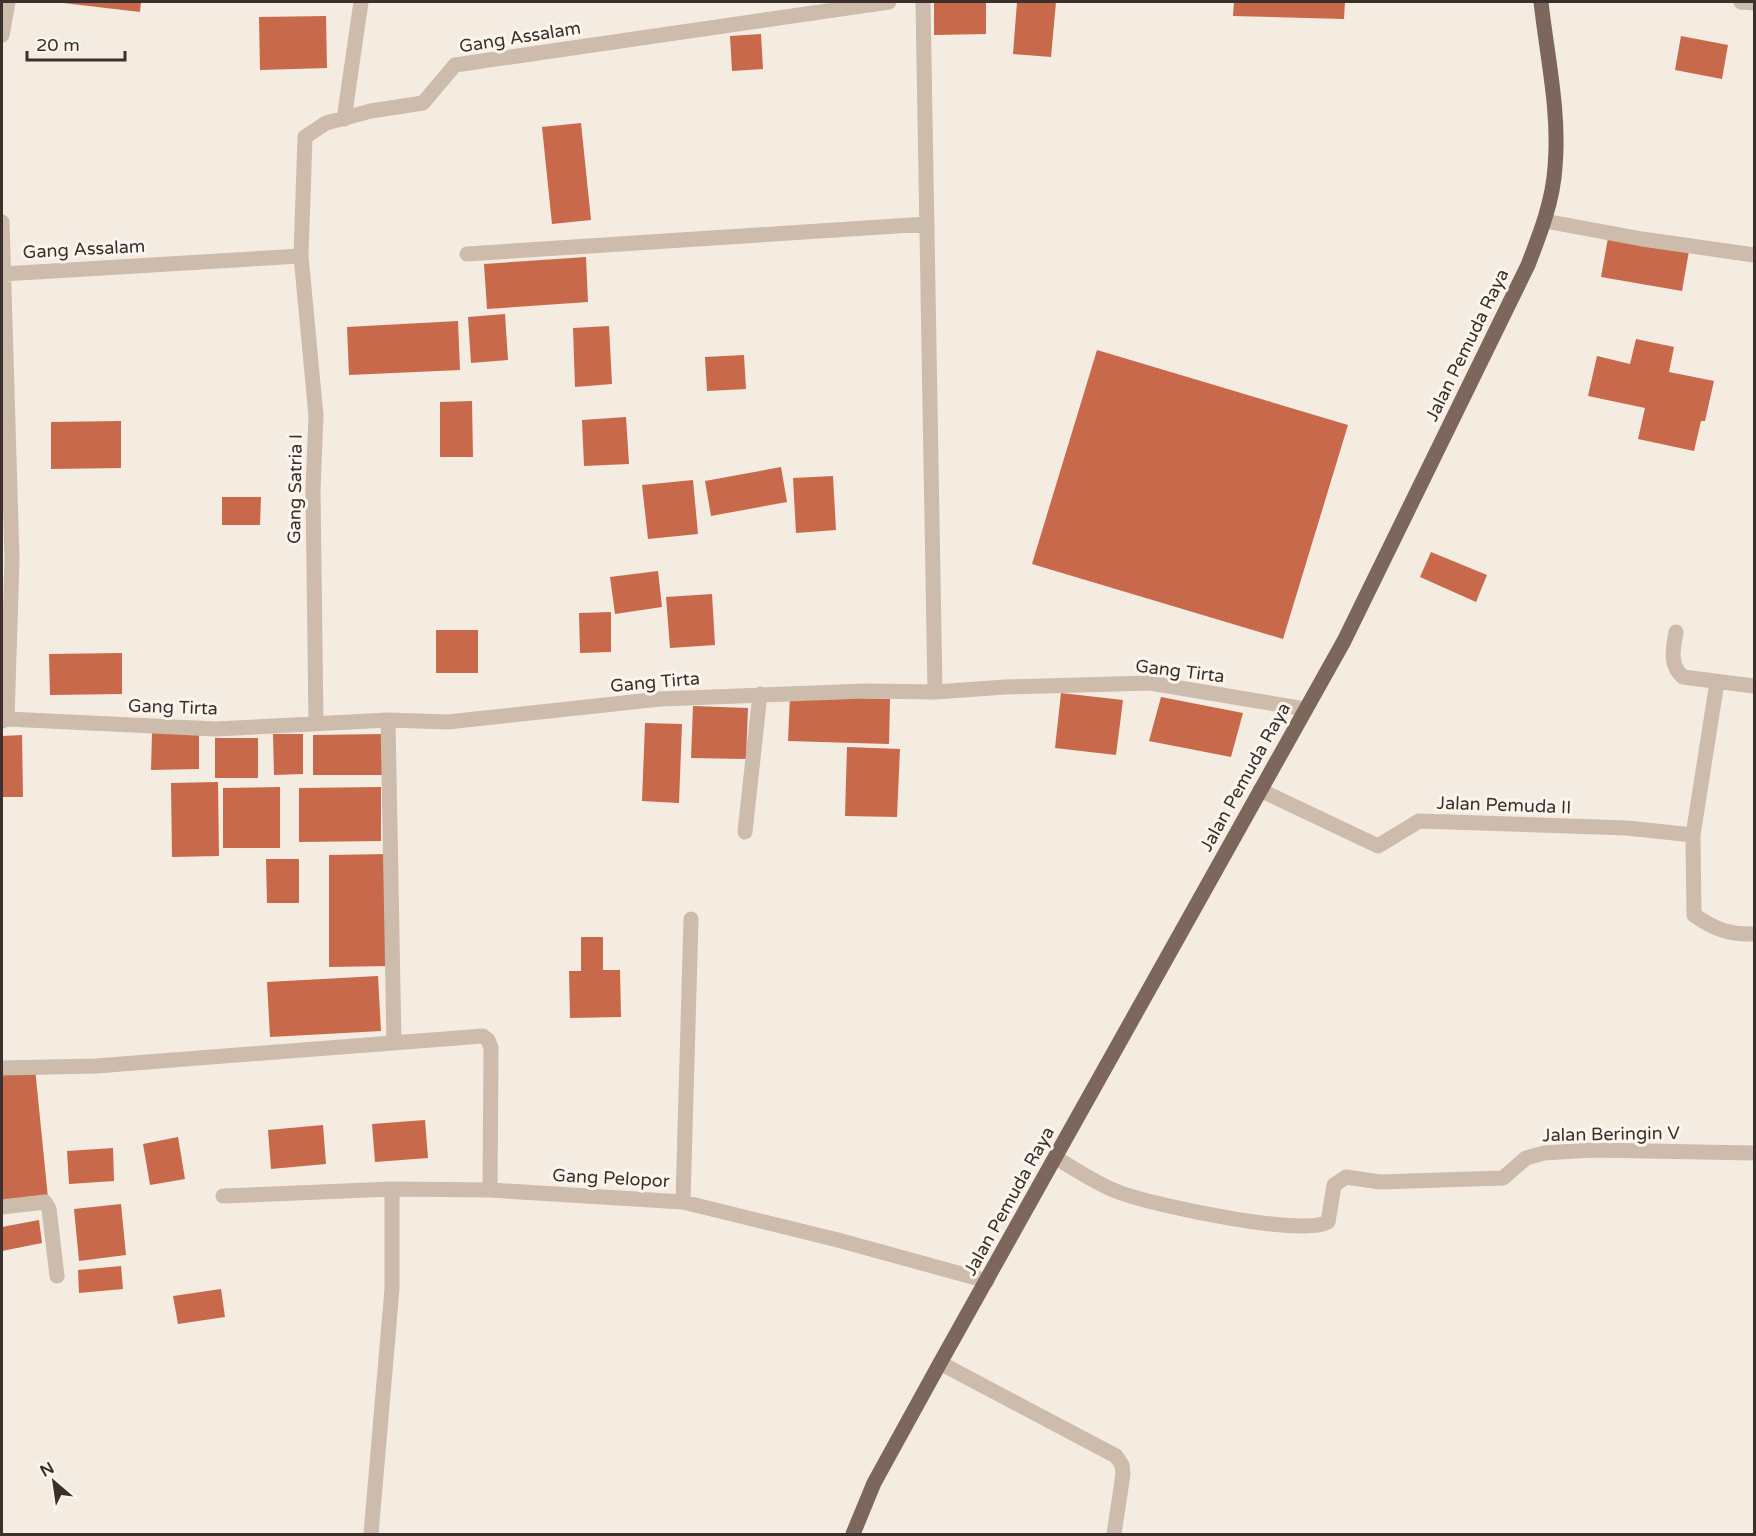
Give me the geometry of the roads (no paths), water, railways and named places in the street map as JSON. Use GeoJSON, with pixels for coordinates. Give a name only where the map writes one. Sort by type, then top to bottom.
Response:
{"type":"FeatureCollection","features":[{"type":"Feature","properties":{"kind":"main road","name":"Jalan Pemuda Raya"},"geometry":{"type":"LineString","coordinates":[[853,1534],[874,1483],[1305,709],[1375,576],[1528,265],[1545,221],[1556,169],[1556,136],[1540,2]]}},
{"type":"Feature","properties":{"kind":"street"},"geometry":{"type":"LineString","coordinates":[[2,35],[8,2]]}},
{"type":"Feature","properties":{"kind":"street"},"geometry":{"type":"LineString","coordinates":[[344,119],[361,2]]}},
{"type":"Feature","properties":{"kind":"street","name":"Gang Assalam"},"geometry":{"type":"LineString","coordinates":[[3,274],[301,256],[306,137],[326,123],[423,103],[455,65],[889,2]]}},
{"type":"Feature","properties":{"kind":"street"},"geometry":{"type":"LineString","coordinates":[[923,2],[936,692]]}},
{"type":"Feature","properties":{"kind":"street"},"geometry":{"type":"LineString","coordinates":[[1741,2],[1755,3]]}},
{"type":"Feature","properties":{"kind":"street"},"geometry":{"type":"LineString","coordinates":[[1545,221],[1642,239],[1755,255]]}},
{"type":"Feature","properties":{"kind":"street"},"geometry":{"type":"LineString","coordinates":[[2,222],[7,559],[4,720]]}},
{"type":"Feature","properties":{"kind":"street"},"geometry":{"type":"LineString","coordinates":[[466,254],[927,224]]}},
{"type":"Feature","properties":{"kind":"street","name":"Gang Satria I"},"geometry":{"type":"LineString","coordinates":[[301,256],[316,416],[313,489],[316,724]]}},
{"type":"Feature","properties":{"kind":"street"},"geometry":{"type":"LineString","coordinates":[[1676,633],[1672,656],[1675,670],[1683,677],[1755,686]]}},
{"type":"Feature","properties":{"kind":"street"},"geometry":{"type":"LineString","coordinates":[[1717,682],[1693,835],[1694,915],[1712,928],[1737,935],[1755,934]]}},
{"type":"Feature","properties":{"kind":"street","name":"Gang Tirta"},"geometry":{"type":"LineString","coordinates":[[4,720],[216,729],[388,720],[448,722],[660,699],[865,690],[936,692],[1005,687],[1150,683],[1305,709]]}},
{"type":"Feature","properties":{"kind":"street"},"geometry":{"type":"LineString","coordinates":[[745,832],[760,694]]}},
{"type":"Feature","properties":{"kind":"street"},"geometry":{"type":"LineString","coordinates":[[388,720],[394,1043]]}},
{"type":"Feature","properties":{"kind":"street","name":"Jalan Pemuda II"},"geometry":{"type":"LineString","coordinates":[[1260,790],[1378,846],[1419,821],[1627,828],[1693,835]]}},
{"type":"Feature","properties":{"kind":"street"},"geometry":{"type":"LineString","coordinates":[[683,1202],[691,920]]}},
{"type":"Feature","properties":{"kind":"street"},"geometry":{"type":"LineString","coordinates":[[2,1068],[96,1066],[483,1036],[488,1040],[491,1048],[490,1190]]}},
{"type":"Feature","properties":{"kind":"street","name":"Jalan Beringin V"},"geometry":{"type":"LineString","coordinates":[[1056,1158],[1119,1192],[1179,1210],[1294,1227],[1328,1222],[1334,1185],[1346,1177],[1380,1182],[1503,1178],[1526,1158],[1544,1152],[1593,1150],[1755,1153]]}},
{"type":"Feature","properties":{"kind":"street"},"geometry":{"type":"LineString","coordinates":[[372,1534],[392,1289],[392,1189]]}},
{"type":"Feature","properties":{"kind":"street","name":"Gang Pelopor"},"geometry":{"type":"LineString","coordinates":[[223,1196],[392,1189],[490,1190],[683,1202],[838,1239],[987,1281]]}},
{"type":"Feature","properties":{"kind":"street"},"geometry":{"type":"LineString","coordinates":[[2,1207],[45,1202],[49,1209],[57,1276]]}},
{"type":"Feature","properties":{"kind":"street"},"geometry":{"type":"LineString","coordinates":[[940,1363],[1116,1456],[1122,1465],[1123,1474],[1114,1534]]}}]}
